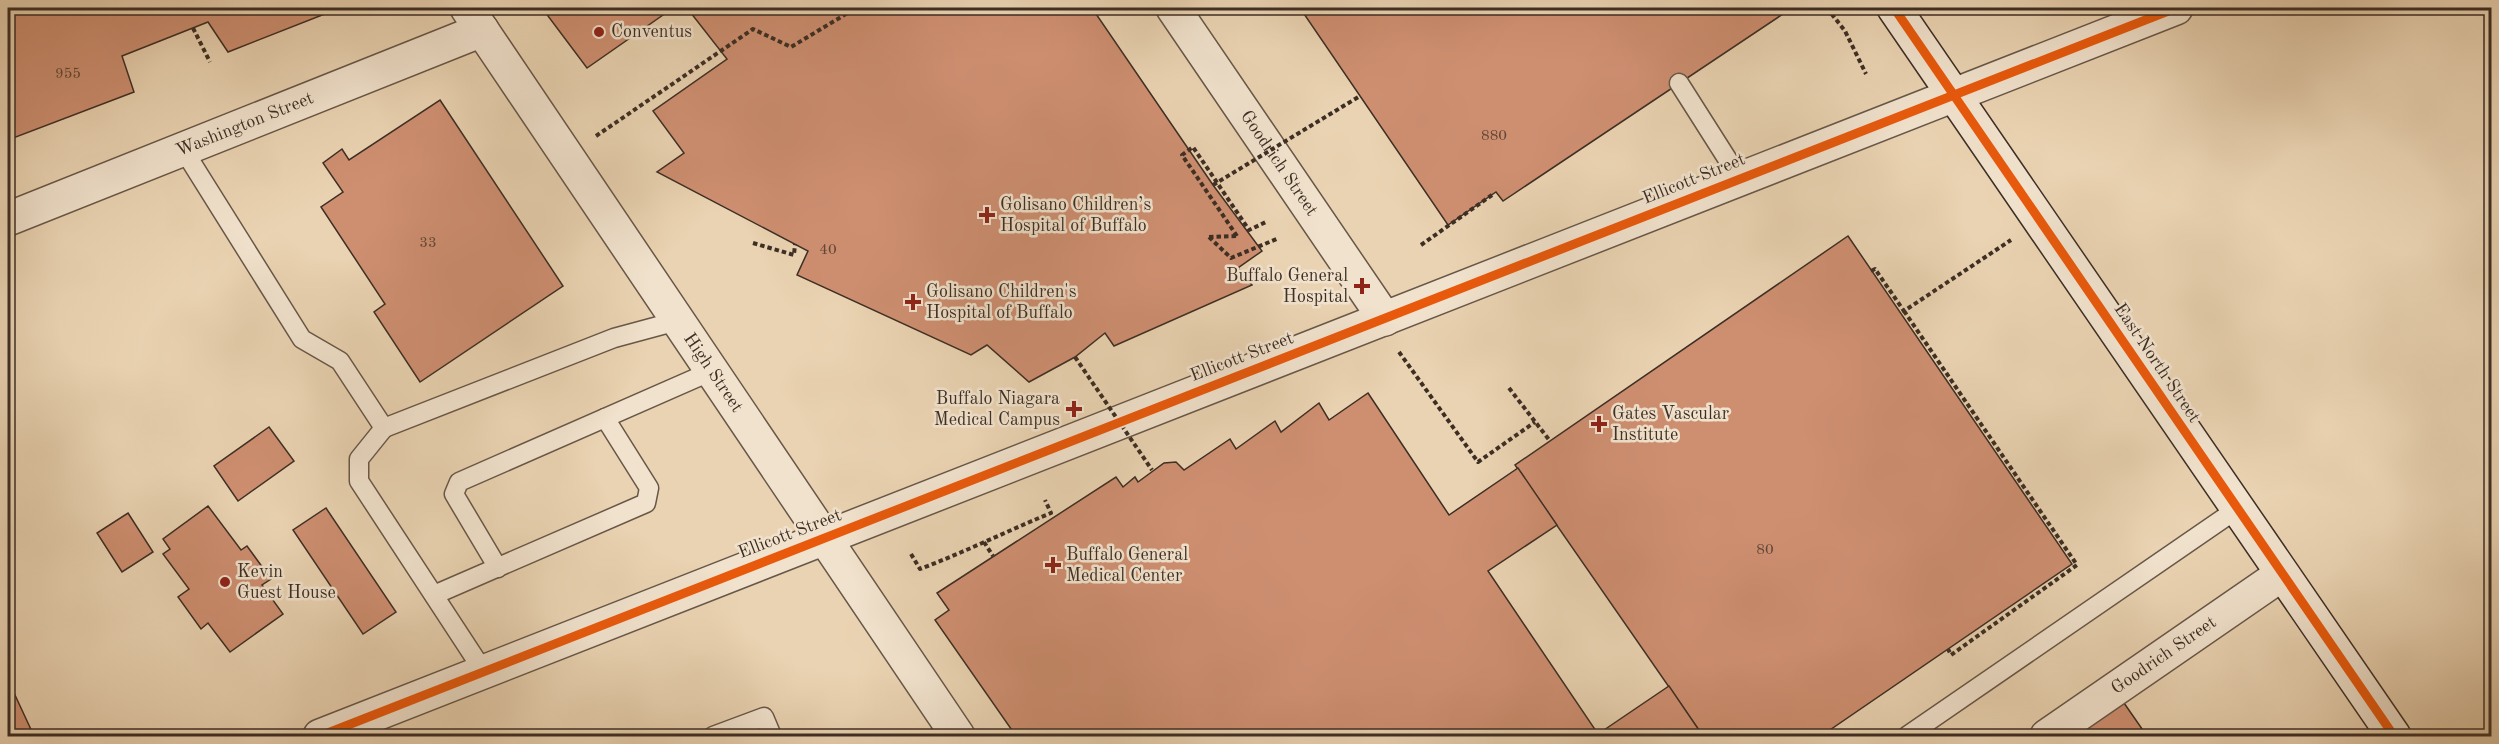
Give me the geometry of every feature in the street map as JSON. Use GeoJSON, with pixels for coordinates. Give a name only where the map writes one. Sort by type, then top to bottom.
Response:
{"type":"FeatureCollection","features":[{"type":"Feature","properties":{"kind":"street","name":"Goodrich Street"},"geometry":{"type":"LineString","coordinates":[[1173,8],[1390,333]]}},
{"type":"Feature","properties":{"kind":"street","name":"East North Street"},"geometry":{"type":"LineString","coordinates":[[1894,8],[2394,736]]}},
{"type":"Feature","properties":{"kind":"street","name":"Ellicott Street"},"geometry":{"type":"LineString","coordinates":[[320,736],[824,538],[1390,333],[1740,179],[2175,8]]}},
{"type":"Feature","properties":{"kind":"street","name":"Washington Street"},"geometry":{"type":"LineString","coordinates":[[8,219],[183,149],[475,19]]}},
{"type":"Feature","properties":{"kind":"street","name":"High Street"},"geometry":{"type":"LineString","coordinates":[[475,19],[958,736]]}},
{"type":"Feature","properties":{"kind":"street","name":"Goodrich Street"},"geometry":{"type":"LineString","coordinates":[[2047,736],[2282,574]]}},
{"type":"Feature","properties":{"kind":"lane"},"geometry":{"type":"LineString","coordinates":[[1679,83],[1740,179]]}},
{"type":"Feature","properties":{"kind":"lane"},"geometry":{"type":"LineString","coordinates":[[183,149],[302,339],[340,361],[384,428]]}},
{"type":"Feature","properties":{"kind":"lane"},"geometry":{"type":"LineString","coordinates":[[484,672],[359,481],[359,459],[384,428],[614,338],[677,321]]}},
{"type":"Feature","properties":{"kind":"lane"},"geometry":{"type":"LineString","coordinates":[[498,568],[454,494],[459,482],[712,371]]}},
{"type":"Feature","properties":{"kind":"lane"},"geometry":{"type":"LineString","coordinates":[[434,596],[646,503],[649,488],[605,418]]}},
{"type":"Feature","properties":{"kind":"lane"},"geometry":{"type":"LineString","coordinates":[[1907,736],[2237,509]]}},
{"type":"Feature","properties":{"kind":"lane"},"geometry":{"type":"LineString","coordinates":[[713,736],[764,717],[772,736]]}},
{"type":"Feature","properties":{"kind":"path"},"geometry":{"type":"LineString","coordinates":[[594,138],[753,29],[791,47],[856,8]]}},
{"type":"Feature","properties":{"kind":"path"},"geometry":{"type":"LineString","coordinates":[[1827,8],[1845,31],[1866,74]]}},
{"type":"Feature","properties":{"kind":"path"},"geometry":{"type":"LineString","coordinates":[[193,28],[210,62]]}},
{"type":"Feature","properties":{"kind":"path"},"geometry":{"type":"LineString","coordinates":[[1212,185],[1360,96]]}},
{"type":"Feature","properties":{"kind":"path"},"geometry":{"type":"LineString","coordinates":[[1266,222],[1249,230],[1193,147],[1182,155],[1238,236],[1209,237],[1231,258],[1279,238]]}},
{"type":"Feature","properties":{"kind":"path"},"geometry":{"type":"LineString","coordinates":[[1421,245],[1492,195]]}},
{"type":"Feature","properties":{"kind":"path"},"geometry":{"type":"LineString","coordinates":[[1904,311],[2017,237]]}},
{"type":"Feature","properties":{"kind":"path"},"geometry":{"type":"LineString","coordinates":[[753,243],[794,255],[795,244]]}},
{"type":"Feature","properties":{"kind":"path"},"geometry":{"type":"LineString","coordinates":[[1871,271],[1875,269],[2078,566],[1951,655],[1948,649]]}},
{"type":"Feature","properties":{"kind":"path"},"geometry":{"type":"LineString","coordinates":[[1390,333],[1478,462],[1535,422]]}},
{"type":"Feature","properties":{"kind":"path"},"geometry":{"type":"LineString","coordinates":[[1075,357],[1152,470]]}},
{"type":"Feature","properties":{"kind":"path"},"geometry":{"type":"LineString","coordinates":[[1509,388],[1550,441]]}},
{"type":"Feature","properties":{"kind":"path"},"geometry":{"type":"LineString","coordinates":[[911,554],[920,569],[971,550],[1050,513],[1046,500]]}},
{"type":"Feature","properties":{"kind":"path"},"geometry":{"type":"LineString","coordinates":[[984,542],[993,556]]}},
{"type":"Feature","properties":{"kind":"building"},"geometry":{"type":"Polygon","coordinates":[[[8,8],[340,8],[228,52],[208,22],[122,56],[134,92],[8,140],[8,8]]]}},
{"type":"Feature","properties":{"kind":"building","name":"Conventus"},"geometry":{"type":"Polygon","coordinates":[[[542,8],[673,8],[587,68],[542,8]]]}},
{"type":"Feature","properties":{"kind":"building","name":"Golisano Children’s Hospital of Buffalo"},"geometry":{"type":"Polygon","coordinates":[[[687,8],[1092,8],[1213,185],[1262,251],[1238,268],[1252,285],[1114,346],[1105,333],[1075,357],[1029,382],[987,345],[971,355],[797,275],[808,251],[657,172],[684,153],[653,111],[727,59],[687,8]]]}},
{"type":"Feature","properties":{"kind":"building"},"geometry":{"type":"Polygon","coordinates":[[[1300,8],[1792,8],[1503,201],[1496,192],[1448,225],[1300,8]]]}},
{"type":"Feature","properties":{"kind":"building"},"geometry":{"type":"Polygon","coordinates":[[[440,100],[563,286],[420,382],[374,312],[385,304],[321,207],[343,192],[323,163],[342,149],[349,160],[440,100]]]}},
{"type":"Feature","properties":{"kind":"building","name":"Gates Vascular Institute"},"geometry":{"type":"Polygon","coordinates":[[[1848,236],[2072,564],[1821,736],[1703,736],[1515,465],[1848,236]]]}},
{"type":"Feature","properties":{"kind":"building","name":"Buffalo General Medical Center"},"geometry":{"type":"Polygon","coordinates":[[[1368,393],[1449,515],[1518,468],[1557,525],[1488,571],[1598,734],[1669,686],[1703,736],[1016,736],[935,620],[949,610],[937,593],[1116,477],[1123,487],[1135,477],[1138,482],[1164,463],[1176,462],[1184,470],[1230,439],[1236,449],[1275,421],[1281,432],[1319,403],[1329,420],[1368,393]]]}},
{"type":"Feature","properties":{"kind":"building"},"geometry":{"type":"Polygon","coordinates":[[[269,427],[294,461],[238,501],[214,466],[269,427]]]}},
{"type":"Feature","properties":{"kind":"building","name":"Kevin Guest House"},"geometry":{"type":"Polygon","coordinates":[[[208,506],[241,550],[247,546],[271,579],[262,585],[283,614],[230,652],[208,623],[201,629],[178,597],[189,589],[163,554],[170,549],[163,539],[208,506]]]}},
{"type":"Feature","properties":{"kind":"building"},"geometry":{"type":"Polygon","coordinates":[[[326,508],[396,612],[363,634],[293,530],[326,508]]]}},
{"type":"Feature","properties":{"kind":"building"},"geometry":{"type":"Polygon","coordinates":[[[128,513],[153,552],[122,572],[97,533],[128,513]]]}},
{"type":"Feature","properties":{"kind":"building"},"geometry":{"type":"Polygon","coordinates":[[[8,680],[34,736],[8,736],[8,680]]]}},
{"type":"Feature","properties":{"kind":"building"},"geometry":{"type":"Polygon","coordinates":[[[2124,703],[2147,736],[2076,736],[2124,703]]]}},
{"type":"Feature","properties":{"kind":"cycle path"},"geometry":{"type":"LineString","coordinates":[[1894,8],[2394,736]]}},
{"type":"Feature","properties":{"kind":"cycle path"},"geometry":{"type":"LineString","coordinates":[[320,736],[2176,8]]}},
{"type":"Feature","properties":{"kind":"place","name":"Conventus"},"geometry":{"type":"Point","coordinates":[599,32]}},
{"type":"Feature","properties":{"kind":"place","name":"Golisano Children’s Hospital of Buffalo"},"geometry":{"type":"Point","coordinates":[987,215]}},
{"type":"Feature","properties":{"kind":"place","name":"Buffalo General Hospital"},"geometry":{"type":"Point","coordinates":[1362,286]}},
{"type":"Feature","properties":{"kind":"place","name":"Golisano Children's Hospital of Buffalo"},"geometry":{"type":"Point","coordinates":[913,302]}},
{"type":"Feature","properties":{"kind":"place","name":"Buffalo Niagara Medical Campus"},"geometry":{"type":"Point","coordinates":[1074,409]}},
{"type":"Feature","properties":{"kind":"place","name":"Gates Vascular Institute"},"geometry":{"type":"Point","coordinates":[1599,424]}},
{"type":"Feature","properties":{"kind":"place","name":"Buffalo General Medical Center"},"geometry":{"type":"Point","coordinates":[1053,565]}},
{"type":"Feature","properties":{"kind":"place","name":"Kevin Guest House"},"geometry":{"type":"Point","coordinates":[225,582]}}]}
